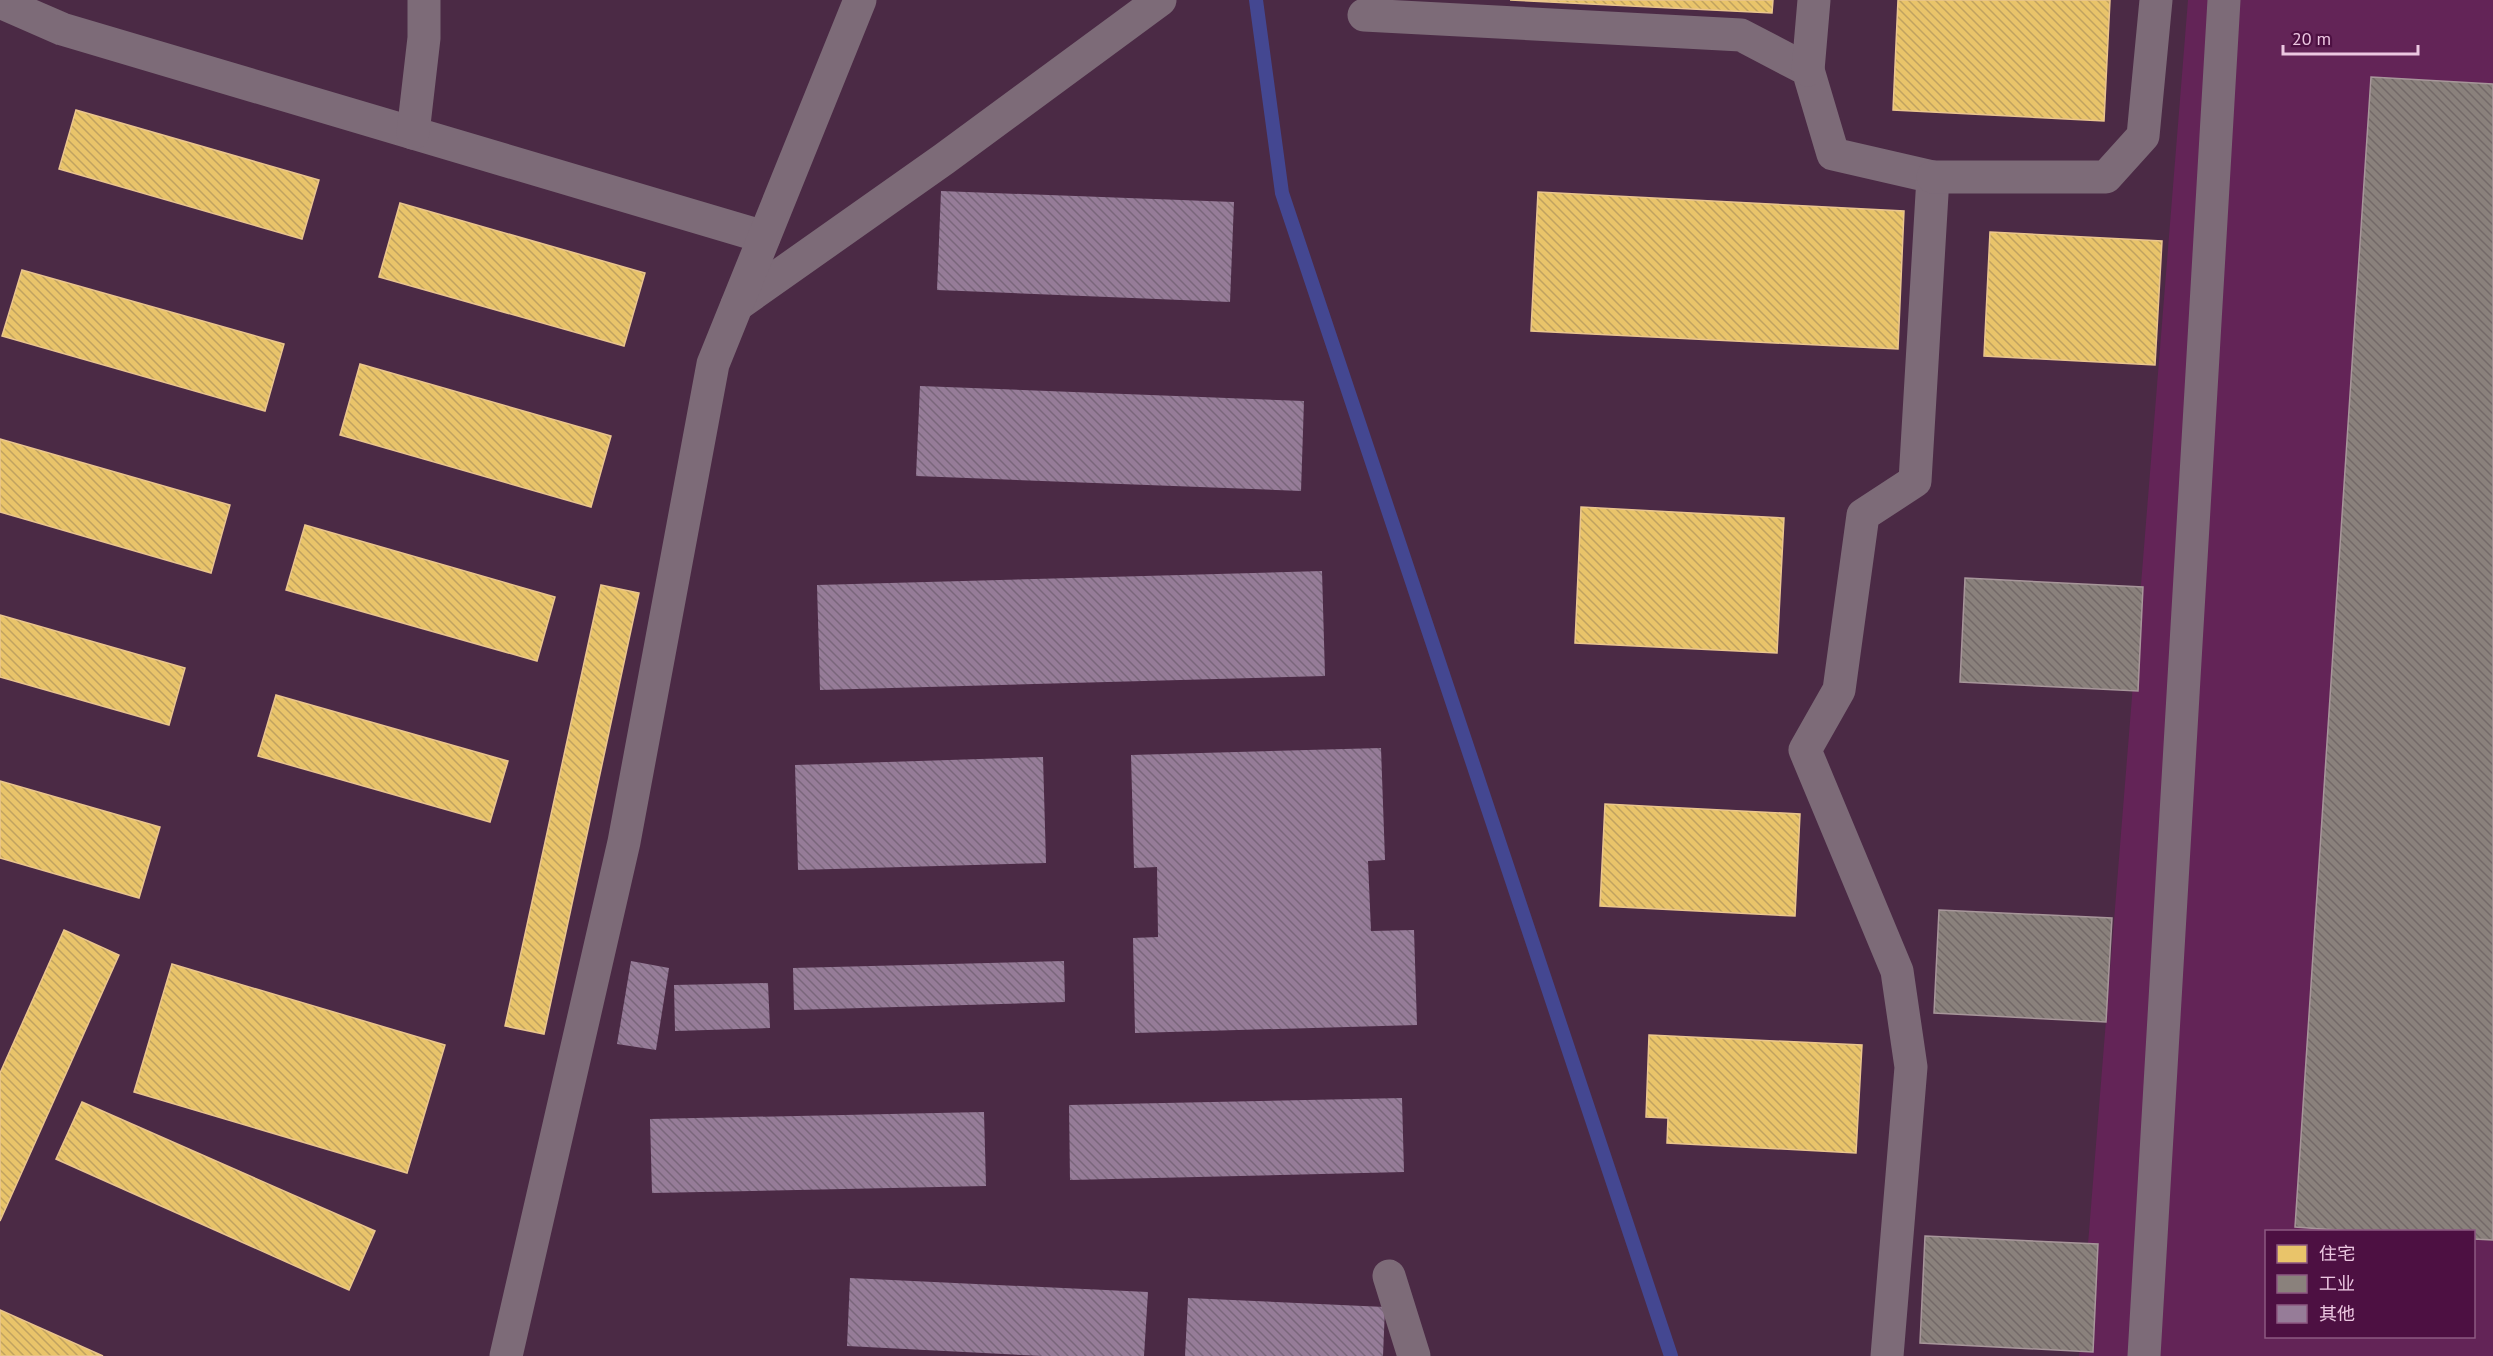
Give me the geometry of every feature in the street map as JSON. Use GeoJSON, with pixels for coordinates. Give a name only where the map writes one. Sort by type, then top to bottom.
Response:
{"type":"FeatureCollection","features":[{"type":"Feature","properties":{"kind":"street"},"geometry":{"type":"LineString","coordinates":[[413,133],[424,38],[424,0]]}},
{"type":"Feature","properties":{"kind":"street"},"geometry":{"type":"LineString","coordinates":[[506,1356],[624,842],[714,364],[860,0]]}},
{"type":"Feature","properties":{"kind":"street"},"geometry":{"type":"LineString","coordinates":[[737,305],[934,166],[1160,0]]}},
{"type":"Feature","properties":{"kind":"street"},"geometry":{"type":"LineString","coordinates":[[1814,0],[1808,70],[1833,154],[1933,177],[2106,177],[2143,136],[2156,0]]}},
{"type":"Feature","properties":{"kind":"street"},"geometry":{"type":"LineString","coordinates":[[2144,1356],[2224,0]]}},
{"type":"Feature","properties":{"kind":"street"},"geometry":{"type":"LineString","coordinates":[[0,2],[62,29],[764,237]]}},
{"type":"Feature","properties":{"kind":"street"},"geometry":{"type":"LineString","coordinates":[[1364,15],[1741,35],[1808,70]]}},
{"type":"Feature","properties":{"kind":"street"},"geometry":{"type":"LineString","coordinates":[[1887,1356],[1911,1067],[1897,971],[1805,750],[1839,690],[1863,515],[1915,481],[1933,177]]}},
{"type":"Feature","properties":{"kind":"street"},"geometry":{"type":"LineString","coordinates":[[1389,1276],[1414,1356]]}},
{"type":"Feature","properties":{"kind":"shaded area"},"geometry":{"type":"Polygon","coordinates":[[[2188,0],[2493,0],[2493,1356],[2079,1356],[2188,0]]]}},
{"type":"Feature","properties":{"kind":"building: 住宅"},"geometry":{"type":"Polygon","coordinates":[[[1510,0],[1773,0],[1772,13],[1510,0]]]}},
{"type":"Feature","properties":{"kind":"building: 住宅"},"geometry":{"type":"Polygon","coordinates":[[[1898,0],[2110,0],[2104,121],[1893,110],[1898,0]]]}},
{"type":"Feature","properties":{"kind":"building: 住宅"},"geometry":{"type":"Polygon","coordinates":[[[76,110],[319,180],[302,239],[59,169],[76,110]]]}},
{"type":"Feature","properties":{"kind":"building: 住宅"},"geometry":{"type":"Polygon","coordinates":[[[1538,192],[1904,211],[1898,349],[1531,331],[1538,192]]]}},
{"type":"Feature","properties":{"kind":"building: 住宅"},"geometry":{"type":"Polygon","coordinates":[[[400,203],[645,273],[624,346],[379,277],[400,203]]]}},
{"type":"Feature","properties":{"kind":"building: 住宅"},"geometry":{"type":"Polygon","coordinates":[[[1990,232],[2162,241],[2155,365],[1984,356],[1990,232]]]}},
{"type":"Feature","properties":{"kind":"building: 住宅"},"geometry":{"type":"Polygon","coordinates":[[[22,270],[284,344],[265,411],[2,336],[22,270]]]}},
{"type":"Feature","properties":{"kind":"building: 住宅"},"geometry":{"type":"Polygon","coordinates":[[[360,364],[611,436],[591,507],[340,435],[360,364]]]}},
{"type":"Feature","properties":{"kind":"building: 住宅"},"geometry":{"type":"Polygon","coordinates":[[[0,439],[230,505],[211,573],[0,512],[0,439]]]}},
{"type":"Feature","properties":{"kind":"building: 住宅"},"geometry":{"type":"Polygon","coordinates":[[[1581,507],[1784,518],[1777,653],[1575,643],[1581,507]]]}},
{"type":"Feature","properties":{"kind":"building: 住宅"},"geometry":{"type":"Polygon","coordinates":[[[305,525],[555,597],[537,661],[286,590],[305,525]]]}},
{"type":"Feature","properties":{"kind":"building: 住宅"},"geometry":{"type":"Polygon","coordinates":[[[601,585],[639,593],[544,1034],[505,1026],[601,585]]]}},
{"type":"Feature","properties":{"kind":"building: 住宅"},"geometry":{"type":"Polygon","coordinates":[[[0,615],[185,668],[169,725],[0,677],[0,615]]]}},
{"type":"Feature","properties":{"kind":"building: 住宅"},"geometry":{"type":"Polygon","coordinates":[[[276,695],[508,761],[490,822],[258,756],[276,695]]]}},
{"type":"Feature","properties":{"kind":"building: 住宅"},"geometry":{"type":"Polygon","coordinates":[[[0,781],[160,827],[139,898],[0,858],[0,781]]]}},
{"type":"Feature","properties":{"kind":"building: 住宅"},"geometry":{"type":"Polygon","coordinates":[[[1605,804],[1800,814],[1795,916],[1600,906],[1605,804]]]}},
{"type":"Feature","properties":{"kind":"building: 住宅"},"geometry":{"type":"Polygon","coordinates":[[[64,930],[119,955],[0,1221],[0,1073],[64,930]]]}},
{"type":"Feature","properties":{"kind":"building: 住宅"},"geometry":{"type":"Polygon","coordinates":[[[172,964],[445,1045],[407,1173],[134,1092],[172,964]]]}},
{"type":"Feature","properties":{"kind":"building: 住宅"},"geometry":{"type":"Polygon","coordinates":[[[1649,1035],[1862,1045],[1856,1153],[1667,1143],[1668,1118],[1646,1117],[1649,1035]]]}},
{"type":"Feature","properties":{"kind":"building: 住宅"},"geometry":{"type":"Polygon","coordinates":[[[82,1102],[375,1231],[349,1290],[56,1159],[82,1102]]]}},
{"type":"Feature","properties":{"kind":"building: 住宅"},"geometry":{"type":"Polygon","coordinates":[[[0,1310],[103,1356],[0,1356],[0,1310]]]}},
{"type":"Feature","properties":{"kind":"building: 工业"},"geometry":{"type":"Polygon","coordinates":[[[2371,77],[2493,84],[2493,1240],[2475,1239],[2475,1230],[2336,1230],[2295,1227],[2371,77]]]}},
{"type":"Feature","properties":{"kind":"building: 工业"},"geometry":{"type":"Polygon","coordinates":[[[1965,578],[2143,587],[2138,691],[1960,682],[1965,578]]]}},
{"type":"Feature","properties":{"kind":"building: 工业"},"geometry":{"type":"Polygon","coordinates":[[[1939,910],[2112,918],[2106,1022],[1934,1013],[1939,910]]]}},
{"type":"Feature","properties":{"kind":"building: 工业"},"geometry":{"type":"Polygon","coordinates":[[[1925,1236],[2098,1244],[2093,1352],[1920,1343],[1925,1236]]]}},
{"type":"Feature","properties":{"kind":"building: 其他"},"geometry":{"type":"Polygon","coordinates":[[[941,191],[1234,202],[1230,302],[937,290],[941,191]]]}},
{"type":"Feature","properties":{"kind":"building: 其他"},"geometry":{"type":"Polygon","coordinates":[[[920,386],[1304,401],[1301,491],[916,476],[920,386]]]}},
{"type":"Feature","properties":{"kind":"building: 其他"},"geometry":{"type":"Polygon","coordinates":[[[1322,571],[1325,676],[820,690],[817,585],[1322,571]]]}},
{"type":"Feature","properties":{"kind":"building: 其他"},"geometry":{"type":"Polygon","coordinates":[[[1381,748],[1385,860],[1368,861],[1371,931],[1414,930],[1417,1025],[1135,1033],[1133,938],[1158,937],[1157,867],[1134,868],[1131,755],[1381,748]]]}},
{"type":"Feature","properties":{"kind":"building: 其他"},"geometry":{"type":"Polygon","coordinates":[[[1043,757],[1046,863],[798,870],[795,765],[1043,757]]]}},
{"type":"Feature","properties":{"kind":"building: 其他"},"geometry":{"type":"Polygon","coordinates":[[[631,961],[669,968],[656,1050],[617,1044],[631,961]]]}},
{"type":"Feature","properties":{"kind":"building: 其他"},"geometry":{"type":"Polygon","coordinates":[[[1064,961],[1065,1002],[794,1010],[793,968],[1064,961]]]}},
{"type":"Feature","properties":{"kind":"building: 其他"},"geometry":{"type":"Polygon","coordinates":[[[768,983],[770,1028],[675,1031],[674,985],[768,983]]]}},
{"type":"Feature","properties":{"kind":"building: 其他"},"geometry":{"type":"Polygon","coordinates":[[[1402,1098],[1404,1172],[1070,1180],[1069,1105],[1402,1098]]]}},
{"type":"Feature","properties":{"kind":"building: 其他"},"geometry":{"type":"Polygon","coordinates":[[[984,1112],[986,1186],[652,1193],[650,1119],[984,1112]]]}},
{"type":"Feature","properties":{"kind":"building: 其他"},"geometry":{"type":"Polygon","coordinates":[[[850,1278],[1148,1292],[1144,1356],[1042,1356],[847,1346],[850,1278]]]}},
{"type":"Feature","properties":{"kind":"building: 其他"},"geometry":{"type":"Polygon","coordinates":[[[1188,1298],[1385,1307],[1383,1356],[1185,1356],[1188,1298]]]}},
{"type":"Feature","properties":{"kind":"waterway"},"geometry":{"type":"LineString","coordinates":[[1256,0],[1282,193],[1671,1356]]}}]}
